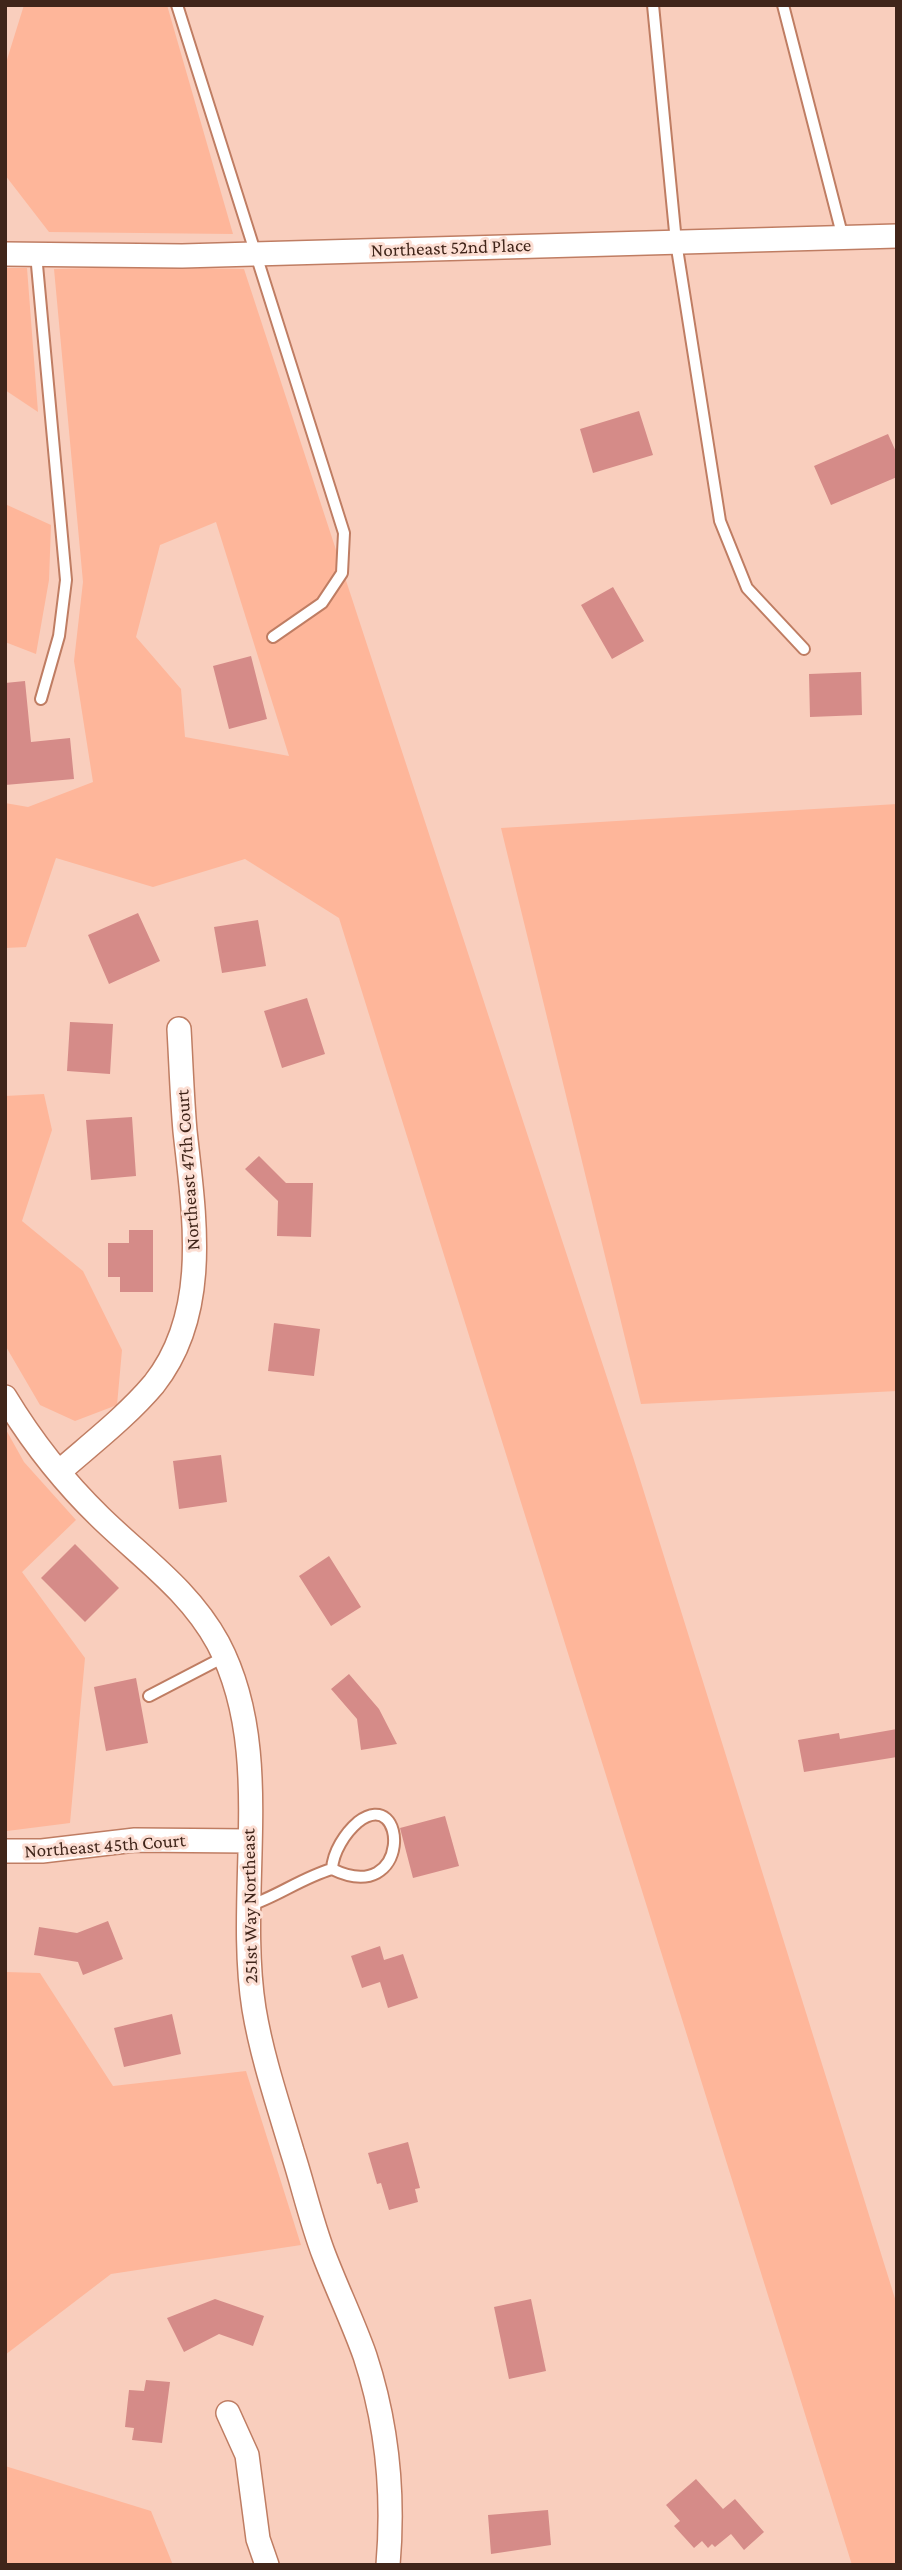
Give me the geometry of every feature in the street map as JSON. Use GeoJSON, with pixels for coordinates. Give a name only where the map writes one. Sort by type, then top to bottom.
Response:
{"type":"FeatureCollection","features":[{"type":"Feature","properties":{"kind":"street","name":"Northeast 52nd Place"},"geometry":{"type":"LineString","coordinates":[[5,254],[253,254],[897,236]]}},
{"type":"Feature","properties":{"kind":"street","name":"Northeast 47th Court"},"geometry":{"type":"LineString","coordinates":[[60,1471],[134,1405],[156,1381],[177,1342],[192,1294],[196,1252],[179,1029]]}},
{"type":"Feature","properties":{"kind":"street","name":"251st Way Northeast"},"geometry":{"type":"LineString","coordinates":[[5,1397],[28,1434],[99,1516],[172,1581],[197,1610],[224,1657],[244,1717],[250,1755],[248,1964],[268,2073],[323,2253],[364,2355],[380,2410],[387,2457],[391,2526],[388,2565]]}},
{"type":"Feature","properties":{"kind":"street","name":"Northeast 45th Court"},"geometry":{"type":"LineString","coordinates":[[5,1851],[42,1852],[135,1840],[248,1841]]}},
{"type":"Feature","properties":{"kind":"street"},"geometry":{"type":"LineString","coordinates":[[228,2413],[247,2455],[258,2539],[267,2565]]}},
{"type":"Feature","properties":{"kind":"lane"},"geometry":{"type":"LineString","coordinates":[[177,5],[253,254],[344,533],[342,573],[322,603],[274,637]]}},
{"type":"Feature","properties":{"kind":"lane"},"geometry":{"type":"LineString","coordinates":[[653,5],[676,242],[720,521],[747,588],[804,649]]}},
{"type":"Feature","properties":{"kind":"lane"},"geometry":{"type":"LineString","coordinates":[[783,5],[843,238]]}},
{"type":"Feature","properties":{"kind":"lane"},"geometry":{"type":"LineString","coordinates":[[36,254],[66,580],[59,636],[41,699]]}},
{"type":"Feature","properties":{"kind":"lane"},"geometry":{"type":"LineString","coordinates":[[149,1696],[224,1657]]}},
{"type":"Feature","properties":{"kind":"lane"},"geometry":{"type":"LineString","coordinates":[[248,1906],[270,1899],[309,1876],[332,1869],[347,1876],[368,1877],[386,1867],[394,1848],[394,1829],[387,1818],[377,1815],[366,1817],[355,1825],[339,1848],[332,1869]]}},
{"type":"Feature","properties":{"kind":"shaded area"},"geometry":{"type":"Polygon","coordinates":[[[24,5],[167,5],[233,234],[49,232],[5,175],[5,66],[24,5]]]}},
{"type":"Feature","properties":{"kind":"shaded area"},"geometry":{"type":"Polygon","coordinates":[[[5,268],[27,268],[38,412],[5,390],[5,268]]]}},
{"type":"Feature","properties":{"kind":"shaded area"},"geometry":{"type":"Polygon","coordinates":[[[54,269],[244,269],[634,1460],[897,2305],[897,2565],[852,2565],[339,918],[245,859],[153,887],[56,858],[26,947],[5,948],[5,803],[28,807],[93,782],[74,661],[83,582],[54,269]],[[216,522],[160,545],[136,637],[181,689],[185,737],[289,756],[216,522]]]}},
{"type":"Feature","properties":{"kind":"shaded area"},"geometry":{"type":"Polygon","coordinates":[[[5,504],[51,525],[49,580],[36,654],[5,642],[5,504]]]}},
{"type":"Feature","properties":{"kind":"shaded area"},"geometry":{"type":"Polygon","coordinates":[[[897,804],[897,1391],[641,1404],[501,828],[897,804]]]}},
{"type":"Feature","properties":{"kind":"shaded area"},"geometry":{"type":"Polygon","coordinates":[[[44,1094],[52,1130],[22,1221],[83,1271],[122,1350],[117,1405],[75,1421],[40,1405],[5,1345],[5,1096],[44,1094]]]}},
{"type":"Feature","properties":{"kind":"shaded area"},"geometry":{"type":"Polygon","coordinates":[[[5,1428],[24,1462],[76,1520],[22,1572],[85,1658],[70,1823],[7,1831],[5,1428]]]}},
{"type":"Feature","properties":{"kind":"shaded area"},"geometry":{"type":"Polygon","coordinates":[[[5,1972],[40,1973],[113,2086],[246,2071],[301,2245],[111,2274],[5,2355],[5,1972]]]}},
{"type":"Feature","properties":{"kind":"shaded area"},"geometry":{"type":"Polygon","coordinates":[[[5,2466],[151,2511],[173,2565],[5,2565],[5,2466]]]}},
{"type":"Feature","properties":{"kind":"building"},"geometry":{"type":"Polygon","coordinates":[[[639,411],[653,455],[593,473],[580,429],[639,411]]]}},
{"type":"Feature","properties":{"kind":"building"},"geometry":{"type":"Polygon","coordinates":[[[888,434],[897,454],[897,477],[831,505],[814,466],[888,434]]]}},
{"type":"Feature","properties":{"kind":"building"},"geometry":{"type":"Polygon","coordinates":[[[613,587],[644,641],[612,659],[581,605],[613,587]]]}},
{"type":"Feature","properties":{"kind":"building"},"geometry":{"type":"Polygon","coordinates":[[[251,656],[267,719],[229,729],[213,666],[251,656]]]}},
{"type":"Feature","properties":{"kind":"building"},"geometry":{"type":"Polygon","coordinates":[[[861,672],[862,715],[810,717],[809,674],[861,672]]]}},
{"type":"Feature","properties":{"kind":"building"},"geometry":{"type":"Polygon","coordinates":[[[25,681],[31,742],[70,738],[74,779],[5,785],[5,683],[25,681]]]}},
{"type":"Feature","properties":{"kind":"building"},"geometry":{"type":"Polygon","coordinates":[[[138,913],[160,961],[109,984],[88,935],[138,913]]]}},
{"type":"Feature","properties":{"kind":"building"},"geometry":{"type":"Polygon","coordinates":[[[258,920],[266,966],[222,973],[214,927],[258,920]]]}},
{"type":"Feature","properties":{"kind":"building"},"geometry":{"type":"Polygon","coordinates":[[[307,998],[325,1054],[282,1068],[264,1011],[307,998]]]}},
{"type":"Feature","properties":{"kind":"building"},"geometry":{"type":"Polygon","coordinates":[[[70,1022],[113,1024],[110,1074],[67,1071],[70,1022]]]}},
{"type":"Feature","properties":{"kind":"building"},"geometry":{"type":"Polygon","coordinates":[[[132,1117],[136,1176],[91,1180],[86,1120],[132,1117]]]}},
{"type":"Feature","properties":{"kind":"building"},"geometry":{"type":"Polygon","coordinates":[[[259,1156],[286,1183],[313,1183],[311,1237],[277,1236],[278,1201],[245,1169],[259,1156]]]}},
{"type":"Feature","properties":{"kind":"building"},"geometry":{"type":"Polygon","coordinates":[[[129,1230],[153,1230],[153,1292],[120,1292],[120,1277],[108,1277],[108,1243],[129,1243],[129,1230]]]}},
{"type":"Feature","properties":{"kind":"building"},"geometry":{"type":"Polygon","coordinates":[[[274,1323],[320,1329],[314,1376],[268,1371],[274,1323]]]}},
{"type":"Feature","properties":{"kind":"building"},"geometry":{"type":"Polygon","coordinates":[[[221,1455],[227,1502],[179,1509],[173,1461],[221,1455]]]}},
{"type":"Feature","properties":{"kind":"building"},"geometry":{"type":"Polygon","coordinates":[[[75,1544],[119,1588],[85,1622],[41,1578],[75,1544]]]}},
{"type":"Feature","properties":{"kind":"building"},"geometry":{"type":"Polygon","coordinates":[[[329,1556],[361,1607],[331,1626],[299,1576],[329,1556]]]}},
{"type":"Feature","properties":{"kind":"building"},"geometry":{"type":"Polygon","coordinates":[[[349,1674],[379,1709],[397,1744],[361,1750],[357,1719],[331,1689],[349,1674]]]}},
{"type":"Feature","properties":{"kind":"building"},"geometry":{"type":"Polygon","coordinates":[[[136,1678],[148,1743],[106,1751],[94,1687],[136,1678]]]}},
{"type":"Feature","properties":{"kind":"building"},"geometry":{"type":"Polygon","coordinates":[[[897,1729],[897,1757],[804,1772],[798,1740],[839,1733],[840,1739],[897,1729]]]}},
{"type":"Feature","properties":{"kind":"building"},"geometry":{"type":"Polygon","coordinates":[[[445,1816],[459,1866],[413,1878],[400,1828],[445,1816]]]}},
{"type":"Feature","properties":{"kind":"building"},"geometry":{"type":"Polygon","coordinates":[[[108,1921],[123,1959],[83,1975],[78,1962],[34,1955],[39,1927],[77,1933],[108,1921]]]}},
{"type":"Feature","properties":{"kind":"building"},"geometry":{"type":"Polygon","coordinates":[[[380,1946],[384,1960],[403,1954],[418,1998],[388,2008],[380,1982],[362,1988],[351,1956],[380,1946]]]}},
{"type":"Feature","properties":{"kind":"building"},"geometry":{"type":"Polygon","coordinates":[[[172,2014],[181,2054],[124,2067],[114,2028],[172,2014]]]}},
{"type":"Feature","properties":{"kind":"building"},"geometry":{"type":"Polygon","coordinates":[[[408,2142],[420,2188],[415,2189],[418,2202],[389,2210],[381,2183],[377,2184],[368,2153],[408,2142]]]}},
{"type":"Feature","properties":{"kind":"building"},"geometry":{"type":"Polygon","coordinates":[[[215,2299],[264,2316],[253,2346],[219,2334],[184,2352],[167,2318],[215,2299]]]}},
{"type":"Feature","properties":{"kind":"building"},"geometry":{"type":"Polygon","coordinates":[[[531,2299],[546,2371],[509,2379],[494,2307],[531,2299]]]}},
{"type":"Feature","properties":{"kind":"building"},"geometry":{"type":"Polygon","coordinates":[[[146,2380],[170,2382],[162,2443],[132,2440],[134,2428],[125,2427],[129,2390],[144,2391],[146,2380]]]}},
{"type":"Feature","properties":{"kind":"building"},"geometry":{"type":"Polygon","coordinates":[[[696,2479],[723,2509],[735,2499],[764,2532],[744,2550],[731,2534],[715,2547],[712,2544],[708,2548],[702,2541],[694,2548],[674,2526],[680,2521],[666,2505],[696,2479]]]}},
{"type":"Feature","properties":{"kind":"building"},"geometry":{"type":"Polygon","coordinates":[[[548,2510],[551,2545],[491,2554],[488,2515],[548,2510]]]}}]}
